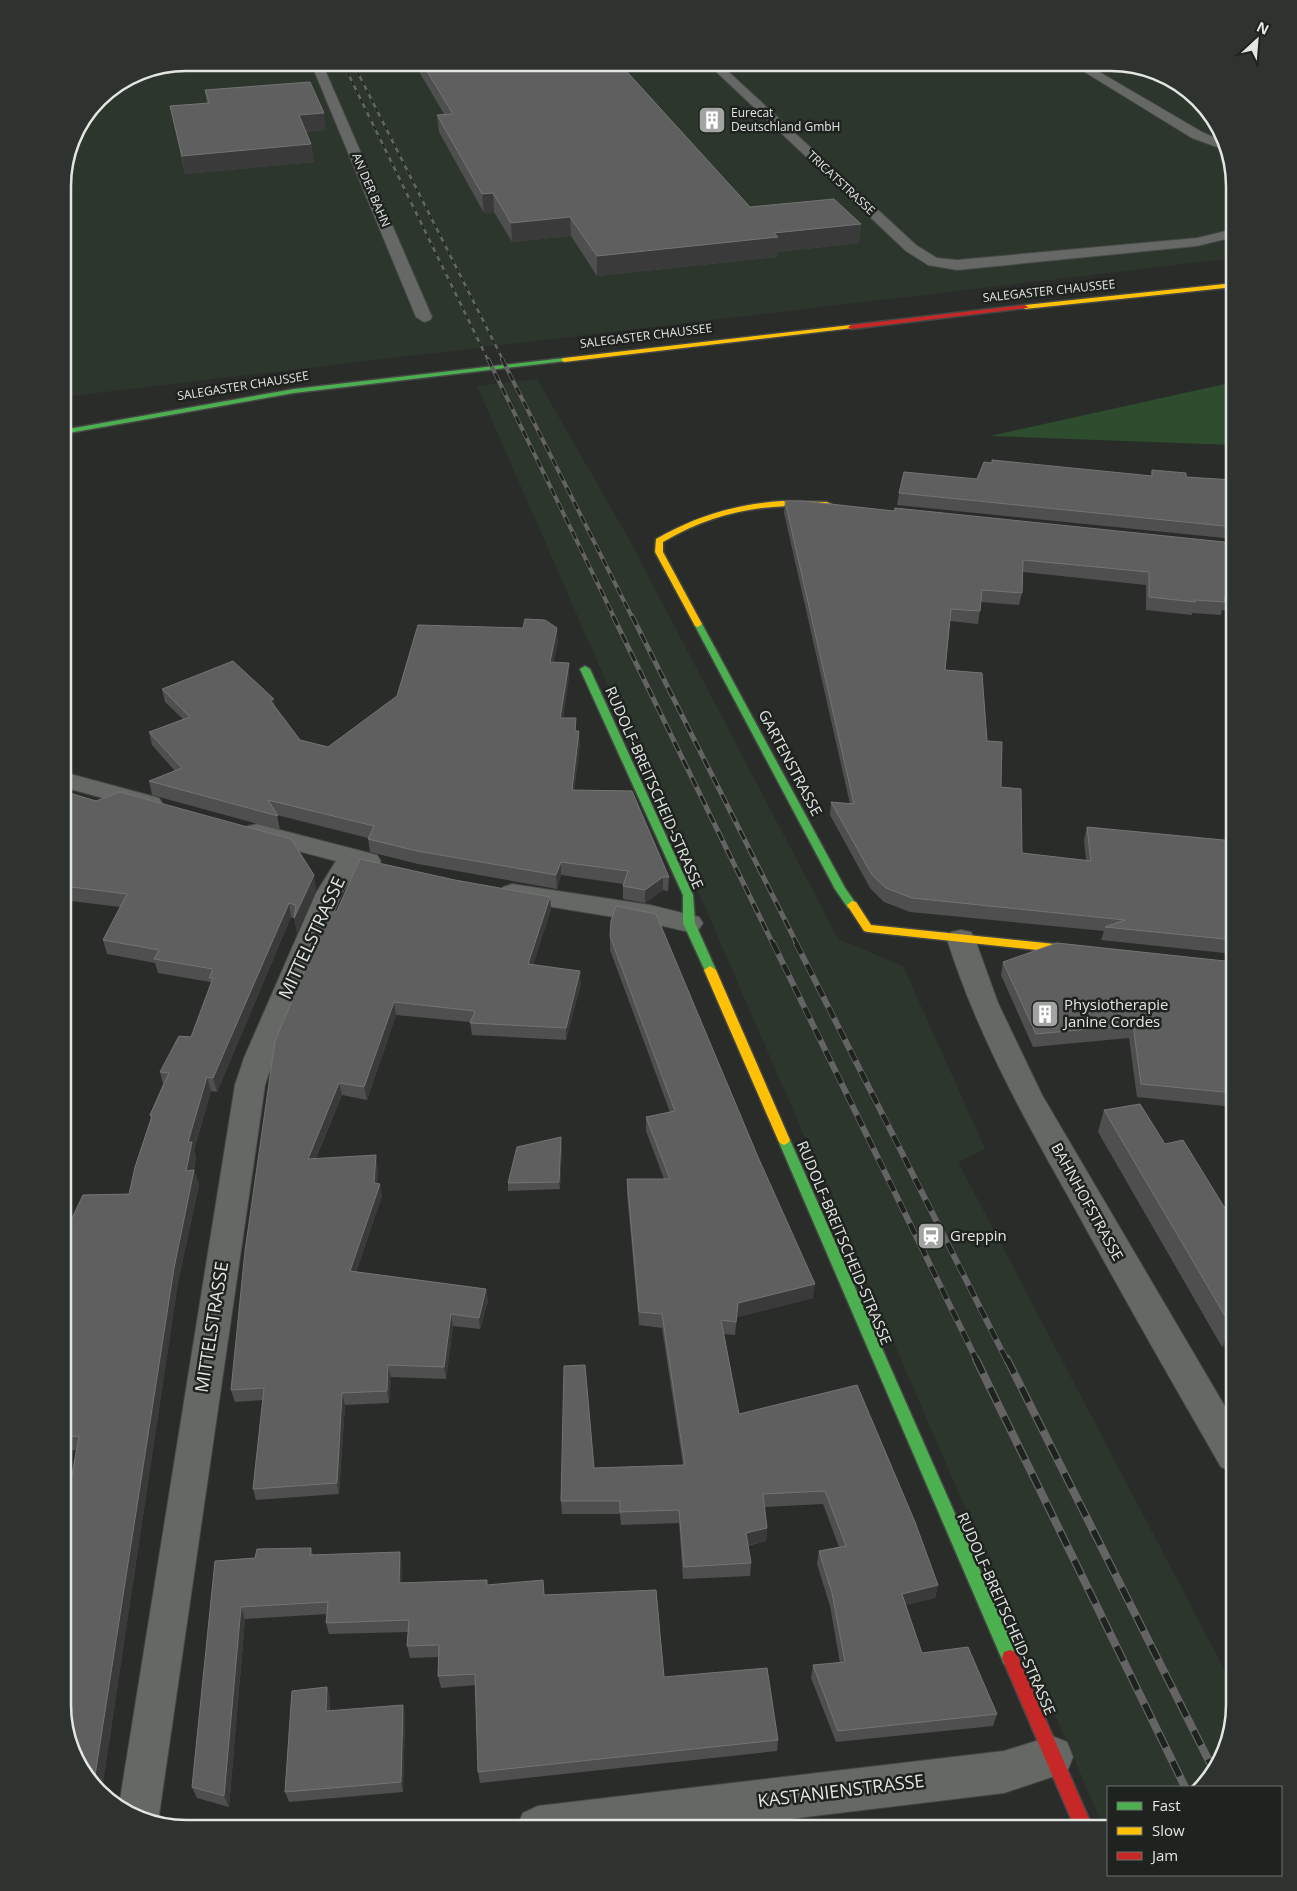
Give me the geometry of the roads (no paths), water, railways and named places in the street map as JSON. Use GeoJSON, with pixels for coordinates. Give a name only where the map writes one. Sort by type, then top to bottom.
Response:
{"type":"FeatureCollection","features":[{"type":"Feature","properties":{"kind":"street","name":"AN DER BAHN"},"geometry":{"type":"LineString","coordinates":[[320,71],[424,317]]}},
{"type":"Feature","properties":{"kind":"street","name":"TRICATSTRASSE"},"geometry":{"type":"LineString","coordinates":[[722,71],[911,248],[933,262],[957,265],[1197,242],[1226,235]]}},
{"type":"Feature","properties":{"kind":"street"},"geometry":{"type":"LineString","coordinates":[[1089,71],[1197,136],[1217,143]]}},
{"type":"Feature","properties":{"kind":"street","name":"SALEGASTER CHAUSSEE"},"geometry":{"type":"LineString","coordinates":[[71,431],[294,391],[1226,286]]}},
{"type":"Feature","properties":{"kind":"street","name":"GARTENSTRASSE"},"geometry":{"type":"LineString","coordinates":[[836,505],[780,501],[759,503],[719,513],[673,530],[659,541],[659,552],[840,889],[868,928],[960,939]]}},
{"type":"Feature","properties":{"kind":"street","name":"RUDOLF-BREITSCHEID-STRASSE"},"geometry":{"type":"LineString","coordinates":[[585,669],[688,895],[689,923],[1080,1820]]}},
{"type":"Feature","properties":{"kind":"street"},"geometry":{"type":"LineString","coordinates":[[71,781],[169,808]]}},
{"type":"Feature","properties":{"kind":"street"},"geometry":{"type":"LineString","coordinates":[[235,826],[388,866]]}},
{"type":"Feature","properties":{"kind":"street","name":"MITTELSTRASSE"},"geometry":{"type":"LineString","coordinates":[[140,1809],[250,1085],[259,1058],[329,893],[352,858]]}},
{"type":"Feature","properties":{"kind":"street"},"geometry":{"type":"LineString","coordinates":[[486,888],[650,914],[689,923]]}},
{"type":"Feature","properties":{"kind":"street"},"geometry":{"type":"LineString","coordinates":[[960,939],[1098,952]]}},
{"type":"Feature","properties":{"kind":"street","name":"BAHNHOFSTRASSE"},"geometry":{"type":"LineString","coordinates":[[960,939],[968,966],[1033,1107],[1125,1270],[1226,1441]]}},
{"type":"Feature","properties":{"kind":"street","name":"KASTANIENSTRASSE"},"geometry":{"type":"LineString","coordinates":[[605,1820],[1004,1772],[1052,1757]]}},
{"type":"Feature","properties":{"kind":"railway"},"geometry":{"type":"LineString","coordinates":[[347,71],[488,360]]}},
{"type":"Feature","properties":{"kind":"railway"},"geometry":{"type":"LineString","coordinates":[[357,71],[503,360]]}},
{"type":"Feature","properties":{"kind":"railway"},"geometry":{"type":"LineString","coordinates":[[488,359],[614,617]]}},
{"type":"Feature","properties":{"kind":"railway"},"geometry":{"type":"LineString","coordinates":[[502,359],[632,617]]}},
{"type":"Feature","properties":{"kind":"railway"},"geometry":{"type":"LineString","coordinates":[[613,616],[773,944]]}},
{"type":"Feature","properties":{"kind":"railway"},"geometry":{"type":"LineString","coordinates":[[632,616],[797,944]]}},
{"type":"Feature","properties":{"kind":"railway"},"geometry":{"type":"LineString","coordinates":[[773,943],[977,1361]]}},
{"type":"Feature","properties":{"kind":"railway"},"geometry":{"type":"LineString","coordinates":[[796,943],[1007,1361]]}},
{"type":"Feature","properties":{"kind":"railway"},"geometry":{"type":"LineString","coordinates":[[976,1359],[1185,1786]]}},
{"type":"Feature","properties":{"kind":"railway"},"geometry":{"type":"LineString","coordinates":[[1007,1359],[1210,1762]]}},
{"type":"Feature","properties":{"kind":"place","name":"Eurecat Deutschland GmbH"},"geometry":{"type":"Point","coordinates":[712,120]}},
{"type":"Feature","properties":{"kind":"place","name":"Physiotherapie Janine Cordes"},"geometry":{"type":"Point","coordinates":[1045,1014]}},
{"type":"Feature","properties":{"kind":"place","name":"Greppin"},"geometry":{"type":"Point","coordinates":[931,1236]}}]}
